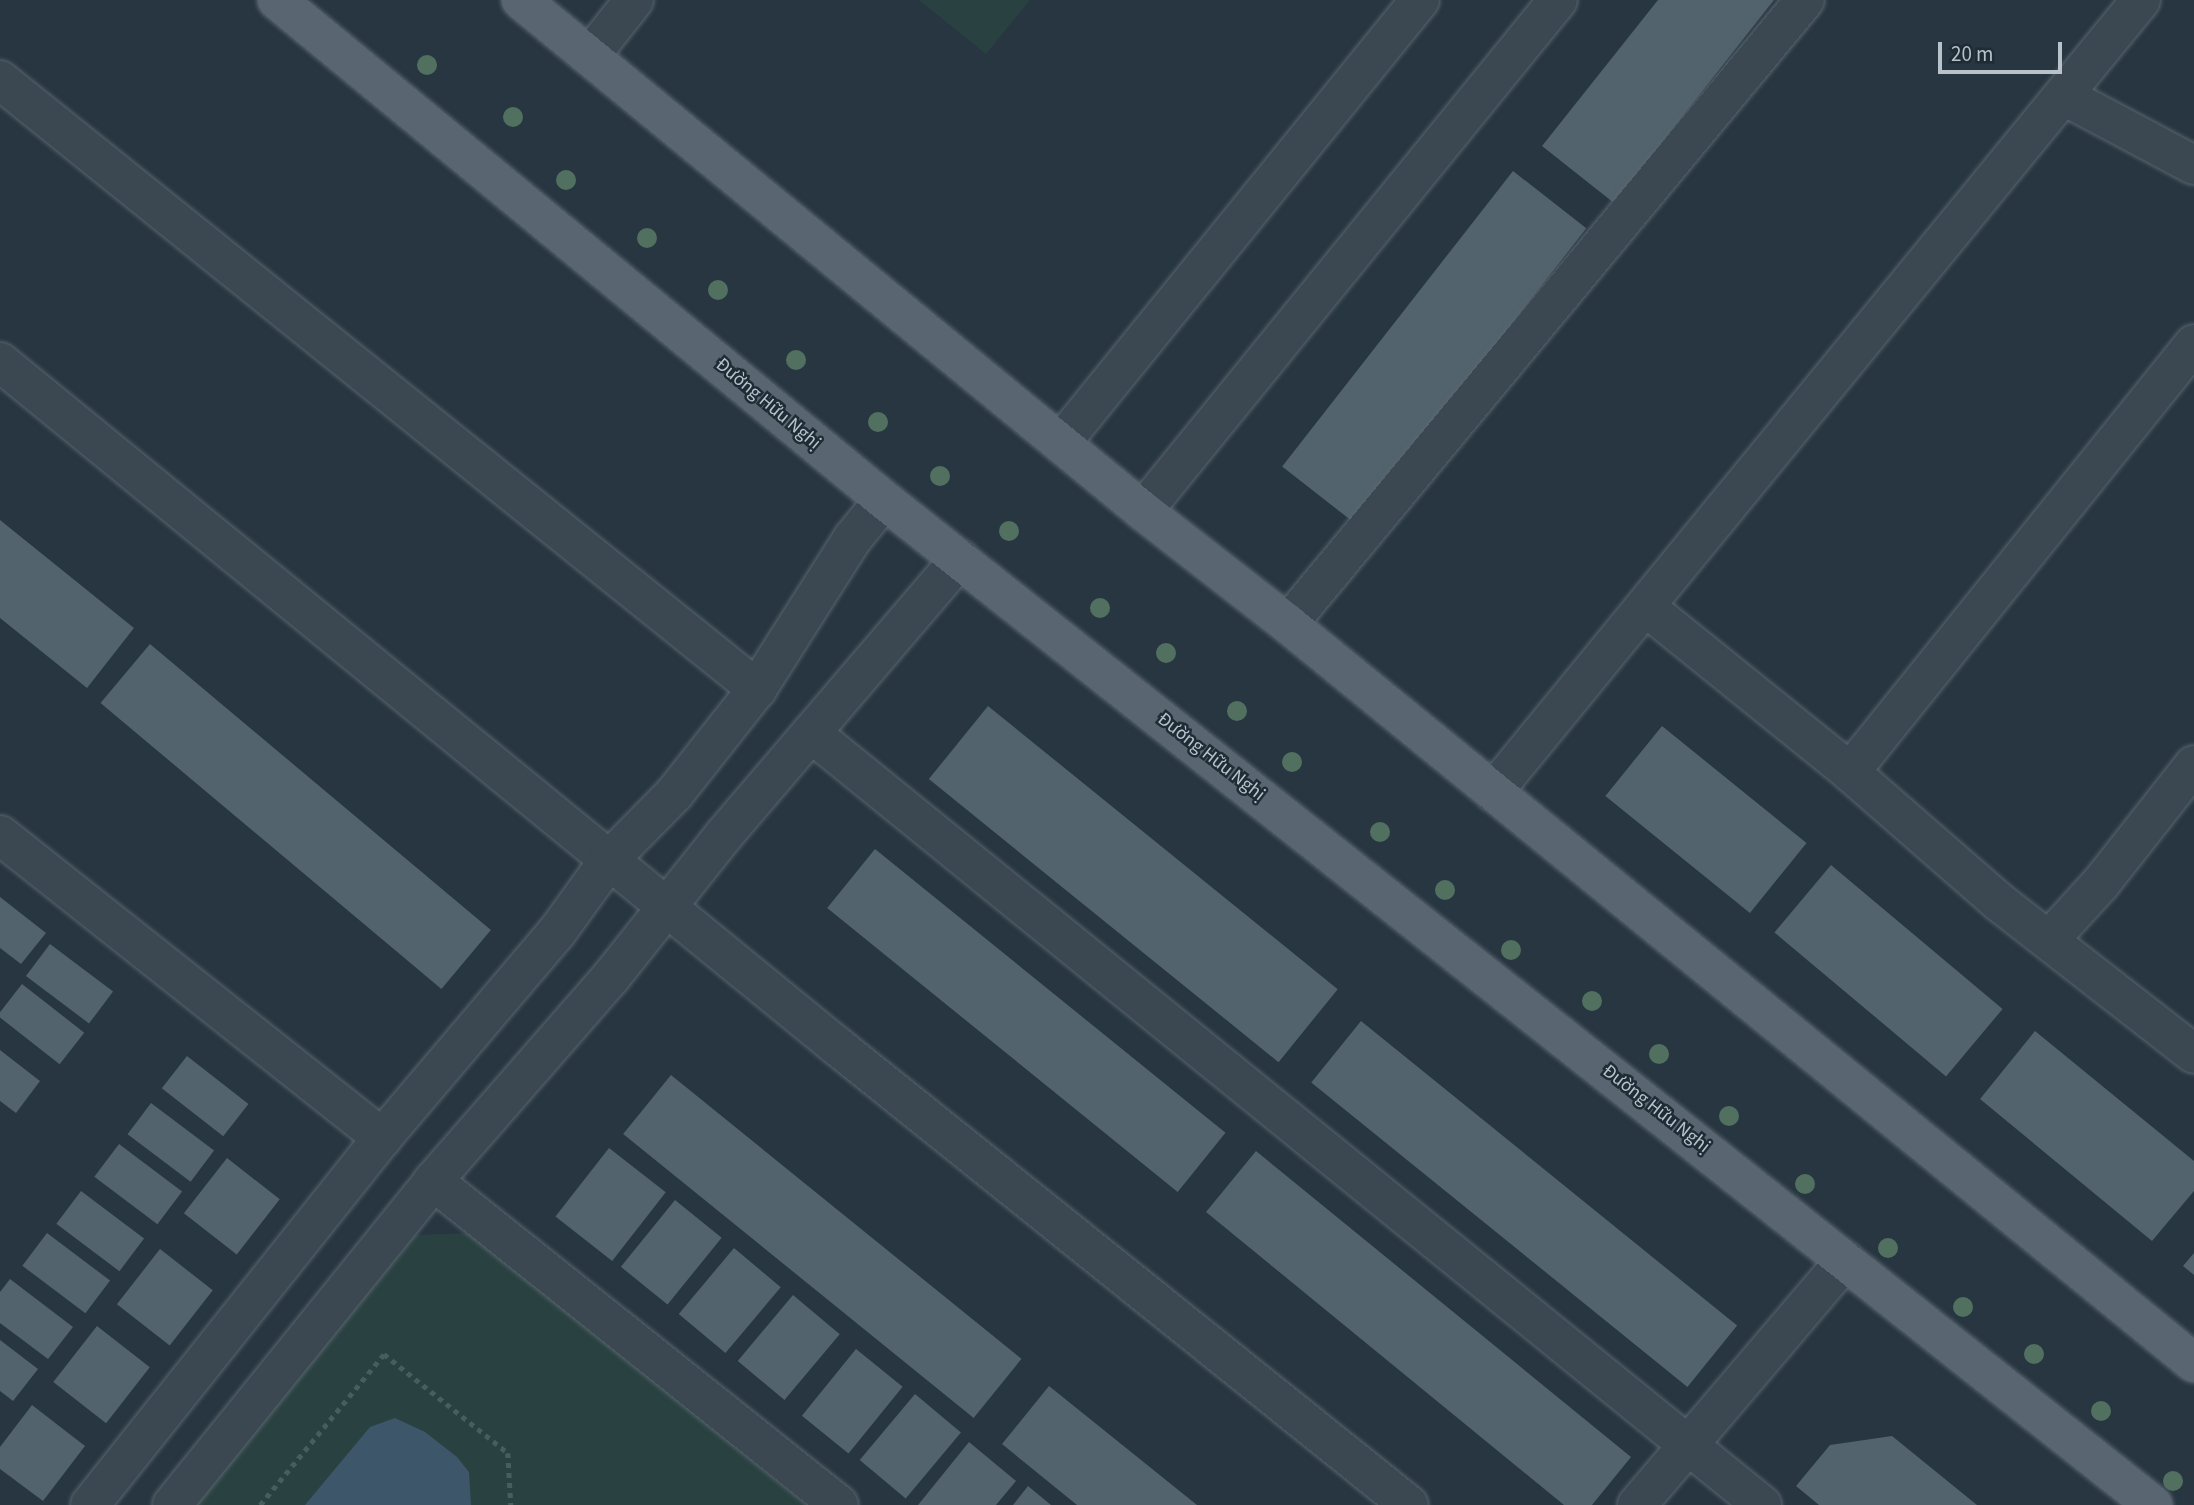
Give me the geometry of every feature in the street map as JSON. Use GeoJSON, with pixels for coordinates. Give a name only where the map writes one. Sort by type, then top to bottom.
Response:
{"type":"FeatureCollection","features":[{"type":"Feature","properties":{"kind":"main road","name":"Đường Hữu Nghị"},"geometry":{"type":"LineString","coordinates":[[277,0],[884,500],[2153,1505]]}},
{"type":"Feature","properties":{"kind":"main road"},"geometry":{"type":"LineString","coordinates":[[522,0],[1143,511],[1288,624],[2194,1363]]}},
{"type":"Feature","properties":{"kind":"street"},"geometry":{"type":"LineString","coordinates":[[590,56],[634,0]]}},
{"type":"Feature","properties":{"kind":"street"},"geometry":{"type":"LineString","coordinates":[[1061,443],[1420,0]]}},
{"type":"Feature","properties":{"kind":"street"},"geometry":{"type":"LineString","coordinates":[[1143,511],[1558,0]]}},
{"type":"Feature","properties":{"kind":"street"},"geometry":{"type":"LineString","coordinates":[[1288,624],[1805,0]]}},
{"type":"Feature","properties":{"kind":"street"},"geometry":{"type":"LineString","coordinates":[[1493,792],[1647,608],[2141,0]]}},
{"type":"Feature","properties":{"kind":"street"},"geometry":{"type":"LineString","coordinates":[[0,80],[757,689]]}},
{"type":"Feature","properties":{"kind":"street"},"geometry":{"type":"LineString","coordinates":[[2064,96],[2194,165]]}},
{"type":"Feature","properties":{"kind":"street"},"geometry":{"type":"LineString","coordinates":[[1850,772],[2194,344]]}},
{"type":"Feature","properties":{"kind":"street"},"geometry":{"type":"LineString","coordinates":[[0,362],[609,860],[1409,1505]]}},
{"type":"Feature","properties":{"kind":"street"},"geometry":{"type":"LineString","coordinates":[[90,1505],[382,1138],[557,932],[609,860],[674,794],[757,689],[853,538],[884,500]]}},
{"type":"Feature","properties":{"kind":"street"},"geometry":{"type":"LineString","coordinates":[[172,1505],[433,1181],[611,977],[666,906],[960,559]]}},
{"type":"Feature","properties":{"kind":"street"},"geometry":{"type":"LineString","coordinates":[[1647,608],[1850,772],[2049,940],[2194,1054]]}},
{"type":"Feature","properties":{"kind":"street"},"geometry":{"type":"LineString","coordinates":[[811,733],[1762,1505]]}},
{"type":"Feature","properties":{"kind":"street"},"geometry":{"type":"LineString","coordinates":[[2049,940],[2101,883],[2194,765]]}},
{"type":"Feature","properties":{"kind":"street"},"geometry":{"type":"LineString","coordinates":[[0,835],[382,1138]]}},
{"type":"Feature","properties":{"kind":"street"},"geometry":{"type":"LineString","coordinates":[[433,1181],[839,1505]]}},
{"type":"Feature","properties":{"kind":"street"},"geometry":{"type":"LineString","coordinates":[[1637,1505],[1691,1445],[1845,1261]]}},
{"type":"Feature","properties":{"kind":"path"},"geometry":{"type":"LineString","coordinates":[[260,1505],[384,1354],[508,1453],[511,1505]]}},
{"type":"Feature","properties":{"kind":"green space"},"geometry":{"type":"Polygon","coordinates":[[[919,0],[1030,0],[986,54],[919,0]]]}},
{"type":"Feature","properties":{"kind":"green space"},"geometry":{"type":"Polygon","coordinates":[[[470,1233],[806,1505],[193,1505],[414,1235],[470,1233]]]}},
{"type":"Feature","properties":{"kind":"water"},"geometry":{"type":"Polygon","coordinates":[[[395,1418],[425,1432],[457,1457],[469,1472],[471,1505],[305,1505],[370,1427],[395,1418]]]}},
{"type":"Feature","properties":{"kind":"building"},"geometry":{"type":"Polygon","coordinates":[[[1658,0],[1774,0],[1614,203],[1542,146],[1658,0]]]}},
{"type":"Feature","properties":{"kind":"building"},"geometry":{"type":"Polygon","coordinates":[[[1513,171],[1586,228],[1355,524],[1282,467],[1513,171]]]}},
{"type":"Feature","properties":{"kind":"building"},"geometry":{"type":"Polygon","coordinates":[[[0,520],[134,628],[87,688],[0,618],[0,520]]]}},
{"type":"Feature","properties":{"kind":"building"},"geometry":{"type":"Polygon","coordinates":[[[150,644],[491,930],[441,989],[101,703],[150,644]]]}},
{"type":"Feature","properties":{"kind":"building"},"geometry":{"type":"Polygon","coordinates":[[[988,706],[1338,989],[1279,1062],[929,779],[988,706]]]}},
{"type":"Feature","properties":{"kind":"building"},"geometry":{"type":"Polygon","coordinates":[[[1662,726],[1807,843],[1750,913],[1605,796],[1662,726]]]}},
{"type":"Feature","properties":{"kind":"building"},"geometry":{"type":"Polygon","coordinates":[[[875,849],[1225,1133],[1178,1192],[827,908],[875,849]]]}},
{"type":"Feature","properties":{"kind":"building"},"geometry":{"type":"Polygon","coordinates":[[[1831,865],[2003,1009],[1946,1076],[1774,932],[1831,865]]]}},
{"type":"Feature","properties":{"kind":"building"},"geometry":{"type":"Polygon","coordinates":[[[0,897],[46,933],[21,964],[0,948],[0,897]]]}},
{"type":"Feature","properties":{"kind":"building"},"geometry":{"type":"Polygon","coordinates":[[[50,944],[113,992],[89,1023],[26,976],[50,944]]]}},
{"type":"Feature","properties":{"kind":"building"},"geometry":{"type":"Polygon","coordinates":[[[22,984],[84,1033],[60,1064],[0,1018],[0,1012],[22,984]]]}},
{"type":"Feature","properties":{"kind":"building"},"geometry":{"type":"Polygon","coordinates":[[[1361,1021],[1737,1326],[1687,1387],[1311,1082],[1361,1021]]]}},
{"type":"Feature","properties":{"kind":"building"},"geometry":{"type":"Polygon","coordinates":[[[2035,1031],[2194,1161],[2194,1191],[2152,1241],[1980,1099],[2035,1031]]]}},
{"type":"Feature","properties":{"kind":"building"},"geometry":{"type":"Polygon","coordinates":[[[0,1050],[40,1081],[16,1113],[0,1101],[0,1050]]]}},
{"type":"Feature","properties":{"kind":"building"},"geometry":{"type":"Polygon","coordinates":[[[187,1056],[248,1104],[223,1136],[162,1088],[187,1056]]]}},
{"type":"Feature","properties":{"kind":"building"},"geometry":{"type":"Polygon","coordinates":[[[671,1075],[1021,1359],[974,1418],[623,1134],[671,1075]]]}},
{"type":"Feature","properties":{"kind":"building"},"geometry":{"type":"Polygon","coordinates":[[[151,1103],[214,1151],[191,1182],[128,1134],[151,1103]]]}},
{"type":"Feature","properties":{"kind":"building"},"geometry":{"type":"Polygon","coordinates":[[[119,1144],[182,1192],[157,1224],[94,1177],[119,1144]]]}},
{"type":"Feature","properties":{"kind":"building"},"geometry":{"type":"Polygon","coordinates":[[[609,1148],[666,1192],[612,1261],[555,1217],[609,1148]]]}},
{"type":"Feature","properties":{"kind":"building"},"geometry":{"type":"Polygon","coordinates":[[[1256,1151],[1631,1457],[1592,1505],[1564,1505],[1206,1212],[1256,1151]]]}},
{"type":"Feature","properties":{"kind":"building"},"geometry":{"type":"Polygon","coordinates":[[[227,1158],[280,1199],[237,1254],[184,1213],[227,1158]]]}},
{"type":"Feature","properties":{"kind":"building"},"geometry":{"type":"Polygon","coordinates":[[[81,1191],[144,1239],[119,1271],[56,1224],[81,1191]]]}},
{"type":"Feature","properties":{"kind":"building"},"geometry":{"type":"Polygon","coordinates":[[[675,1200],[722,1238],[668,1305],[621,1267],[675,1200]]]}},
{"type":"Feature","properties":{"kind":"building"},"geometry":{"type":"Polygon","coordinates":[[[47,1233],[110,1281],[85,1313],[22,1266],[47,1233]]]}},
{"type":"Feature","properties":{"kind":"building"},"geometry":{"type":"Polygon","coordinates":[[[734,1248],[781,1287],[725,1353],[679,1314],[734,1248]]]}},
{"type":"Feature","properties":{"kind":"building"},"geometry":{"type":"Polygon","coordinates":[[[160,1249],[213,1290],[170,1345],[117,1304],[160,1249]]]}},
{"type":"Feature","properties":{"kind":"building"},"geometry":{"type":"Polygon","coordinates":[[[2194,1253],[2194,1275],[2183,1266],[2194,1253]]]}},
{"type":"Feature","properties":{"kind":"building"},"geometry":{"type":"Polygon","coordinates":[[[10,1279],[73,1327],[48,1359],[0,1323],[0,1292],[10,1279]]]}},
{"type":"Feature","properties":{"kind":"building"},"geometry":{"type":"Polygon","coordinates":[[[793,1295],[840,1334],[784,1400],[738,1361],[793,1295]]]}},
{"type":"Feature","properties":{"kind":"building"},"geometry":{"type":"Polygon","coordinates":[[[97,1326],[150,1367],[106,1423],[53,1382],[97,1326]]]}},
{"type":"Feature","properties":{"kind":"building"},"geometry":{"type":"Polygon","coordinates":[[[0,1340],[38,1369],[13,1401],[0,1391],[0,1340]]]}},
{"type":"Feature","properties":{"kind":"building"},"geometry":{"type":"Polygon","coordinates":[[[856,1349],[903,1387],[849,1454],[802,1416],[856,1349]]]}},
{"type":"Feature","properties":{"kind":"building"},"geometry":{"type":"Polygon","coordinates":[[[1049,1386],[1197,1505],[1077,1505],[1002,1444],[1049,1386]]]}},
{"type":"Feature","properties":{"kind":"building"},"geometry":{"type":"Polygon","coordinates":[[[915,1394],[961,1433],[906,1498],[860,1460],[915,1394]]]}},
{"type":"Feature","properties":{"kind":"building"},"geometry":{"type":"Polygon","coordinates":[[[32,1405],[85,1446],[43,1501],[0,1469],[0,1447],[32,1405]]]}},
{"type":"Feature","properties":{"kind":"building"},"geometry":{"type":"Polygon","coordinates":[[[1892,1436],[1977,1505],[1819,1505],[1796,1486],[1830,1445],[1892,1436]]]}},
{"type":"Feature","properties":{"kind":"building"},"geometry":{"type":"Polygon","coordinates":[[[969,1442],[1016,1481],[996,1505],[918,1505],[969,1442]]]}},
{"type":"Feature","properties":{"kind":"building"},"geometry":{"type":"Polygon","coordinates":[[[1028,1486],[1051,1505],[1013,1505],[1028,1486]]]}}]}
